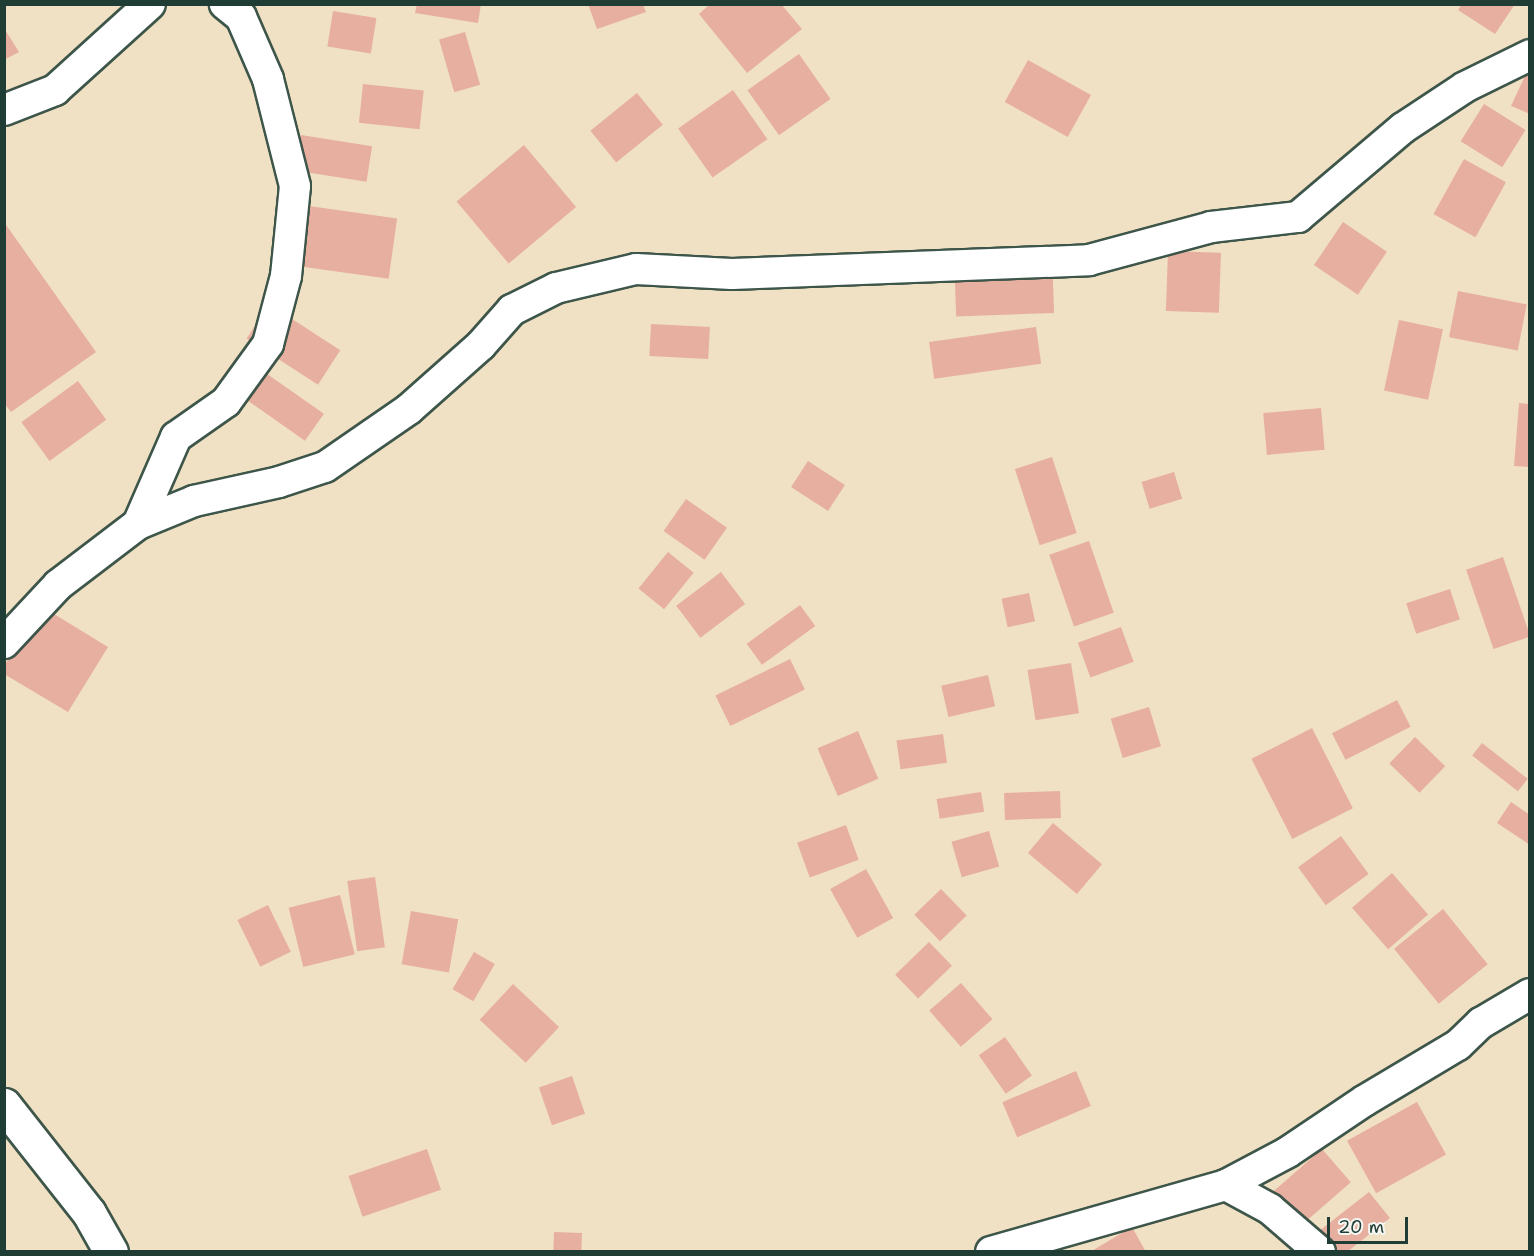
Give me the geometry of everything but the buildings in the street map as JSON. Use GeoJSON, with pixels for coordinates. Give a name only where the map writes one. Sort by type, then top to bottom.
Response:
{"type":"FeatureCollection","features":[{"type":"Feature","properties":{"kind":"main road"},"geometry":{"type":"LineString","coordinates":[[4,1106],[89,1213],[111,1251]]}},
{"type":"Feature","properties":{"kind":"street"},"geometry":{"type":"LineString","coordinates":[[4,111],[55,90],[150,4]]}},
{"type":"Feature","properties":{"kind":"street"},"geometry":{"type":"LineString","coordinates":[[138,524],[176,437],[226,402],[268,344],[286,276],[295,186],[268,79],[241,17],[225,4]]}},
{"type":"Feature","properties":{"kind":"street"},"geometry":{"type":"LineString","coordinates":[[4,643],[58,585],[138,524],[194,501],[279,482],[325,467],[409,409],[481,345],[512,310],[556,288],[636,269],[732,274],[1089,260],[1211,226],[1298,217],[1403,128],[1465,87],[1530,55]]}},
{"type":"Feature","properties":{"kind":"street"},"geometry":{"type":"LineString","coordinates":[[991,1251],[1226,1185],[1288,1152],[1364,1101],[1458,1045],[1481,1023],[1530,994]]}},
{"type":"Feature","properties":{"kind":"street"},"geometry":{"type":"LineString","coordinates":[[1226,1185],[1270,1209],[1320,1251]]}}]}
